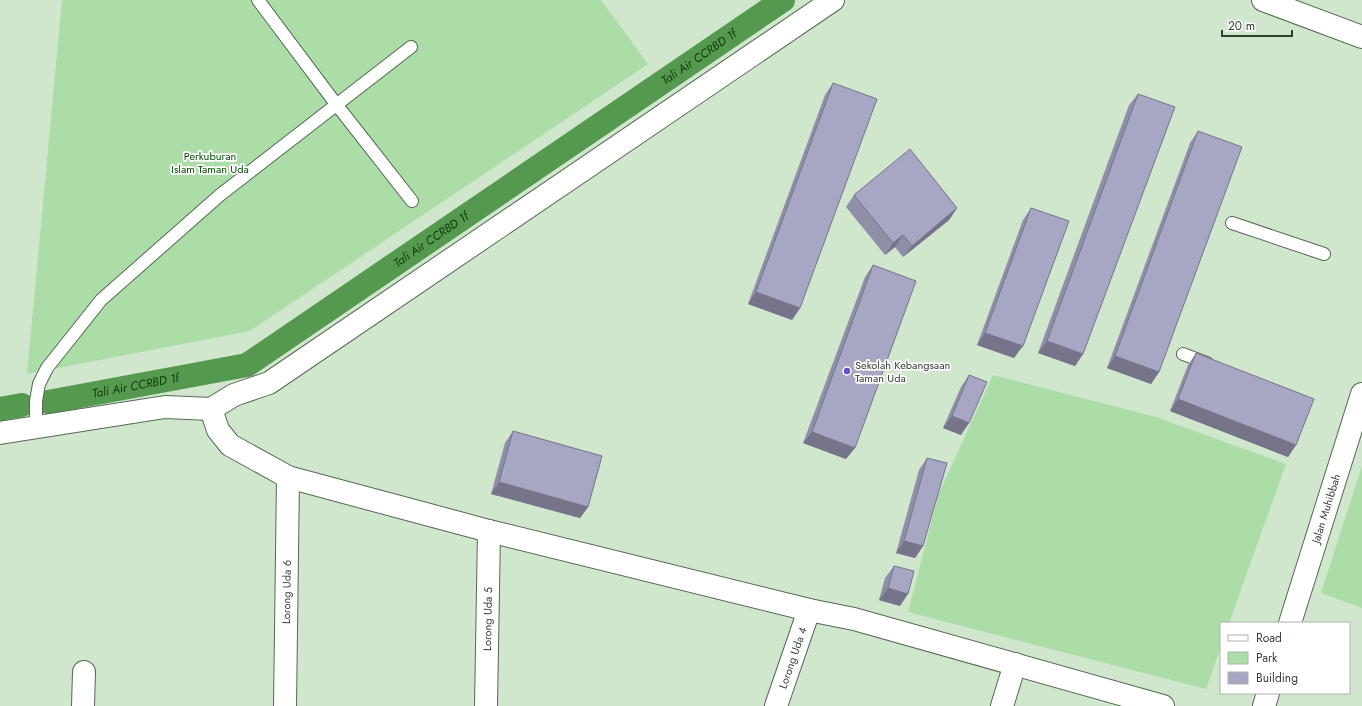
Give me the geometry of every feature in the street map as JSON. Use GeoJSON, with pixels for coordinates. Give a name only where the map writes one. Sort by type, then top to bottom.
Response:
{"type":"FeatureCollection","features":[{"type":"Feature","properties":{"kind":"street"},"geometry":{"type":"LineString","coordinates":[[0,433],[165,407],[212,409],[234,395],[269,383],[833,0]]}},
{"type":"Feature","properties":{"kind":"street"},"geometry":{"type":"LineString","coordinates":[[1263,0],[1362,37]]}},
{"type":"Feature","properties":{"kind":"street","name":"Jalan Muhibbah"},"geometry":{"type":"LineString","coordinates":[[1290,622],[1362,394]]}},
{"type":"Feature","properties":{"kind":"street"},"geometry":{"type":"LineString","coordinates":[[212,409],[218,430],[230,445],[288,477],[488,531],[809,610],[854,619],[1163,706]]}},
{"type":"Feature","properties":{"kind":"street","name":"Lorong Uda 6"},"geometry":{"type":"LineString","coordinates":[[285,706],[288,477]]}},
{"type":"Feature","properties":{"kind":"street","name":"Lorong Uda 5"},"geometry":{"type":"LineString","coordinates":[[486,706],[488,531]]}},
{"type":"Feature","properties":{"kind":"street","name":"Lorong Uda 4"},"geometry":{"type":"LineString","coordinates":[[776,706],[809,610]]}},
{"type":"Feature","properties":{"kind":"street"},"geometry":{"type":"LineString","coordinates":[[1002,706],[1015,664]]}},
{"type":"Feature","properties":{"kind":"street"},"geometry":{"type":"LineString","coordinates":[[83,706],[84,672]]}},
{"type":"Feature","properties":{"kind":"street"},"geometry":{"type":"LineString","coordinates":[[1264,706],[1268,694]]}},
{"type":"Feature","properties":{"kind":"lane"},"geometry":{"type":"LineString","coordinates":[[258,0],[336,104],[412,200]]}},
{"type":"Feature","properties":{"kind":"lane"},"geometry":{"type":"LineString","coordinates":[[36,427],[36,401],[40,384],[47,368],[101,300],[220,195],[410,47]]}},
{"type":"Feature","properties":{"kind":"lane"},"geometry":{"type":"LineString","coordinates":[[1232,223],[1324,254]]}},
{"type":"Feature","properties":{"kind":"lane"},"geometry":{"type":"LineString","coordinates":[[1183,354],[1220,367]]}},
{"type":"Feature","properties":{"kind":"green space","name":"Perkuburan Islam Taman Uda"},"geometry":{"type":"Polygon","coordinates":[[[62,0],[601,0],[648,64],[250,331],[27,374],[62,0]]]}},
{"type":"Feature","properties":{"kind":"green space"},"geometry":{"type":"Polygon","coordinates":[[[993,375],[1156,417],[1286,464],[1229,622],[1220,622],[1220,649],[1206,689],[908,612],[939,493],[993,375]]]}},
{"type":"Feature","properties":{"kind":"green space"},"geometry":{"type":"Polygon","coordinates":[[[1362,466],[1362,608],[1321,593],[1362,466]]]}},
{"type":"Feature","properties":{"kind":"building"},"geometry":{"type":"Polygon","coordinates":[[[833,83],[877,99],[800,308],[756,292],[833,83]]]}},
{"type":"Feature","properties":{"kind":"building"},"geometry":{"type":"Polygon","coordinates":[[[1138,94],[1175,107],[1083,354],[1047,341],[1138,94]]]}},
{"type":"Feature","properties":{"kind":"building"},"geometry":{"type":"Polygon","coordinates":[[[1198,131],[1242,147],[1159,372],[1115,356],[1198,131]]]}},
{"type":"Feature","properties":{"kind":"building"},"geometry":{"type":"Polygon","coordinates":[[[910,149],[957,208],[912,246],[903,235],[893,243],[854,195],[910,149]]]}},
{"type":"Feature","properties":{"kind":"building"},"geometry":{"type":"Polygon","coordinates":[[[1031,208],[1069,221],[1023,346],[985,333],[1031,208]]]}},
{"type":"Feature","properties":{"kind":"building"},"geometry":{"type":"Polygon","coordinates":[[[873,265],[916,281],[855,448],[812,432],[873,265]]]}},
{"type":"Feature","properties":{"kind":"building"},"geometry":{"type":"Polygon","coordinates":[[[1196,353],[1314,399],[1296,445],[1178,399],[1196,353]]]}},
{"type":"Feature","properties":{"kind":"building"},"geometry":{"type":"Polygon","coordinates":[[[969,375],[987,382],[969,423],[952,416],[969,375]]]}},
{"type":"Feature","properties":{"kind":"building"},"geometry":{"type":"Polygon","coordinates":[[[513,431],[602,456],[588,507],[499,482],[513,431]]]}},
{"type":"Feature","properties":{"kind":"building"},"geometry":{"type":"Polygon","coordinates":[[[927,458],[947,463],[923,546],[904,541],[927,458]]]}},
{"type":"Feature","properties":{"kind":"building"},"geometry":{"type":"Polygon","coordinates":[[[894,566],[914,571],[908,594],[888,588],[894,566]]]}},
{"type":"Feature","properties":{"kind":"waterway","name":"Tali Air CCRBD 1f"},"geometry":{"type":"LineString","coordinates":[[48,402],[247,365],[783,0]]}},
{"type":"Feature","properties":{"kind":"waterway","name":"Tali Air CCRBD 1f"},"geometry":{"type":"LineString","coordinates":[[0,409],[22,405]]}},
{"type":"Feature","properties":{"kind":"place","name":"Sekolah Kebangsaan Taman Uda"},"geometry":{"type":"Point","coordinates":[847,371]}}]}
